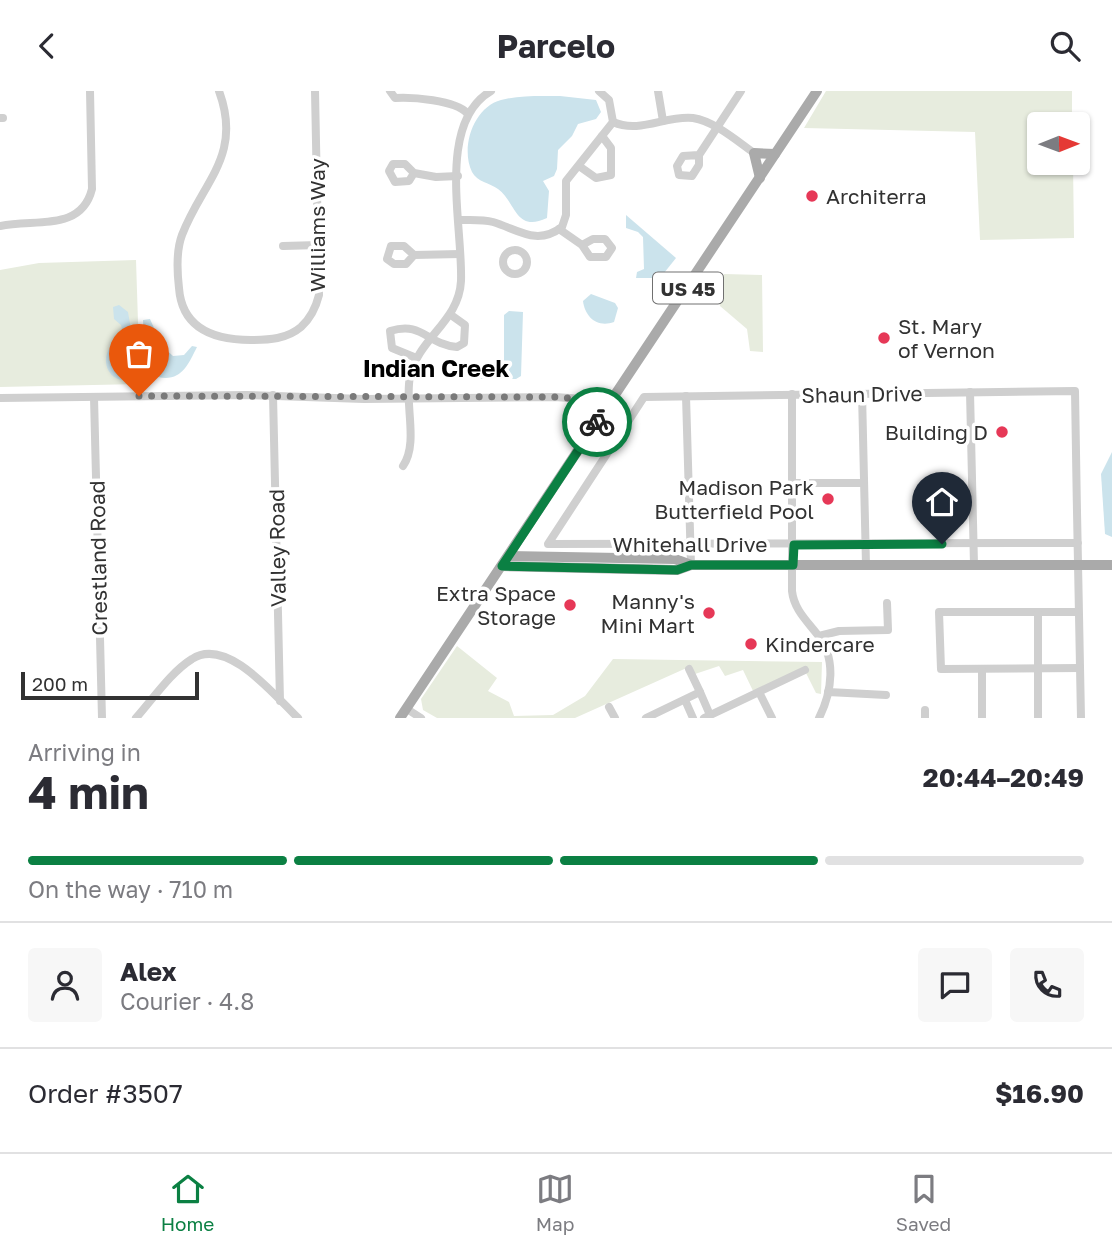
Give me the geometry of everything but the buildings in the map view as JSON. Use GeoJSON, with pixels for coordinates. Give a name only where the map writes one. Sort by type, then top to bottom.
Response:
{"type":"FeatureCollection","features":[{"type":"Feature","properties":{"kind":"main road","name":"US 45"},"geometry":{"type":"LineString","coordinates":[[400,718],[817,91]]}},
{"type":"Feature","properties":{"kind":"main road"},"geometry":{"type":"LineString","coordinates":[[760,179],[754,153],[775,154]]}},
{"type":"Feature","properties":{"kind":"main road"},"geometry":{"type":"LineString","coordinates":[[509,556],[675,559],[691,565]]}},
{"type":"Feature","properties":{"kind":"main road"},"geometry":{"type":"LineString","coordinates":[[502,566],[677,570],[691,565],[1112,565]]}},
{"type":"Feature","properties":{"kind":"street"},"geometry":{"type":"LineString","coordinates":[[0,226],[62,221],[82,209],[92,188],[90,91]]}},
{"type":"Feature","properties":{"kind":"street","name":"Williams Way"},"geometry":{"type":"LineString","coordinates":[[219,91],[224,112],[223,157],[213,181],[191,217],[179,251],[181,300],[190,319],[200,329],[227,340],[268,340],[292,333],[308,320],[316,306],[320,289],[315,91]]}},
{"type":"Feature","properties":{"kind":"street"},"geometry":{"type":"LineString","coordinates":[[390,91],[395,98],[416,94],[426,101],[455,105],[467,114]]}},
{"type":"Feature","properties":{"kind":"street"},"geometry":{"type":"LineString","coordinates":[[403,466],[409,448],[407,398],[414,358],[451,315],[456,307],[461,283],[458,138],[467,114],[489,91]]}},
{"type":"Feature","properties":{"kind":"street"},"geometry":{"type":"LineString","coordinates":[[459,220],[491,222],[524,236],[544,237],[559,229],[566,215],[566,181],[613,122],[609,100],[599,91]]}},
{"type":"Feature","properties":{"kind":"street"},"geometry":{"type":"LineString","coordinates":[[658,91],[663,121]]}},
{"type":"Feature","properties":{"kind":"street"},"geometry":{"type":"LineString","coordinates":[[699,155],[741,91]]}},
{"type":"Feature","properties":{"kind":"street"},"geometry":{"type":"LineString","coordinates":[[613,122],[640,126],[695,118],[754,153]]}},
{"type":"Feature","properties":{"kind":"street"},"geometry":{"type":"LineString","coordinates":[[579,166],[596,178],[611,175],[611,148],[602,136]]}},
{"type":"Feature","properties":{"kind":"street"},"geometry":{"type":"LineString","coordinates":[[414,173],[436,177],[458,176]]}},
{"type":"Feature","properties":{"kind":"street"},"geometry":{"type":"LineString","coordinates":[[559,229],[582,246]]}},
{"type":"Feature","properties":{"kind":"street"},"geometry":{"type":"LineString","coordinates":[[518,249],[524,236]]}},
{"type":"Feature","properties":{"kind":"street"},"geometry":{"type":"LineString","coordinates":[[284,246],[319,245]]}},
{"type":"Feature","properties":{"kind":"street"},"geometry":{"type":"LineString","coordinates":[[414,255],[460,254]]}},
{"type":"Feature","properties":{"kind":"street"},"geometry":{"type":"LineString","coordinates":[[414,358],[392,348],[390,331],[401,328],[417,330],[430,337],[437,345],[457,347],[464,343],[465,325],[451,315]]}},
{"type":"Feature","properties":{"kind":"street","name":"Shaun Drive"},"geometry":{"type":"LineString","coordinates":[[555,544],[548,544],[644,397],[1075,390],[1078,543]]}},
{"type":"Feature","properties":{"kind":"street"},"geometry":{"type":"LineString","coordinates":[[970,392],[974,565]]}},
{"type":"Feature","properties":{"kind":"street"},"geometry":{"type":"LineString","coordinates":[[792,394],[795,603],[803,619],[819,636],[828,653],[828,692],[819,718]]}},
{"type":"Feature","properties":{"kind":"street"},"geometry":{"type":"LineString","coordinates":[[862,394],[866,565]]}},
{"type":"Feature","properties":{"kind":"street"},"geometry":{"type":"LineString","coordinates":[[0,398],[273,395],[555,397],[611,401]]}},
{"type":"Feature","properties":{"kind":"street","name":"Valley Road"},"geometry":{"type":"LineString","coordinates":[[273,395],[280,701]]}},
{"type":"Feature","properties":{"kind":"street"},"geometry":{"type":"LineString","coordinates":[[686,396],[691,565]]}},
{"type":"Feature","properties":{"kind":"street","name":"Crestland Road"},"geometry":{"type":"LineString","coordinates":[[94,397],[102,718]]}},
{"type":"Feature","properties":{"kind":"street"},"geometry":{"type":"LineString","coordinates":[[794,484],[864,483]]}},
{"type":"Feature","properties":{"kind":"street"},"geometry":{"type":"LineString","coordinates":[[1078,543],[1080,718]]}},
{"type":"Feature","properties":{"kind":"street","name":"Whitehall Drive"},"geometry":{"type":"LineString","coordinates":[[555,544],[1078,543]]}},
{"type":"Feature","properties":{"kind":"street"},"geometry":{"type":"LineString","coordinates":[[819,636],[839,631],[888,630],[887,603]]}},
{"type":"Feature","properties":{"kind":"street"},"geometry":{"type":"LineString","coordinates":[[1078,612],[939,612],[941,669],[1080,668]]}},
{"type":"Feature","properties":{"kind":"street"},"geometry":{"type":"LineString","coordinates":[[1038,612],[1038,718]]}},
{"type":"Feature","properties":{"kind":"street"},"geometry":{"type":"LineString","coordinates":[[136,718],[186,663],[206,653],[231,659],[298,718]]}},
{"type":"Feature","properties":{"kind":"street"},"geometry":{"type":"LineString","coordinates":[[689,669],[700,692],[707,717],[805,670]]}},
{"type":"Feature","properties":{"kind":"street"},"geometry":{"type":"LineString","coordinates":[[982,669],[982,718]]}},
{"type":"Feature","properties":{"kind":"street"},"geometry":{"type":"LineString","coordinates":[[646,718],[700,692]]}},
{"type":"Feature","properties":{"kind":"street"},"geometry":{"type":"LineString","coordinates":[[759,692],[772,718]]}},
{"type":"Feature","properties":{"kind":"street"},"geometry":{"type":"LineString","coordinates":[[828,692],[886,695]]}},
{"type":"Feature","properties":{"kind":"street"},"geometry":{"type":"LineString","coordinates":[[685,700],[693,718]]}},
{"type":"Feature","properties":{"kind":"street"},"geometry":{"type":"LineString","coordinates":[[609,707],[615,718]]}},
{"type":"Feature","properties":{"kind":"street"},"geometry":{"type":"LineString","coordinates":[[407,709],[421,718]]}},
{"type":"Feature","properties":{"kind":"shaded area"},"geometry":{"type":"Polygon","coordinates":[[[826,91],[1072,91],[1072,112],[1027,112],[1027,175],[1073,175],[1074,238],[980,240],[975,132],[804,128],[826,91]]]}},
{"type":"Feature","properties":{"kind":"shaded area"},"geometry":{"type":"Polygon","coordinates":[[[136,260],[140,384],[0,387],[0,270],[39,263],[136,260]]]}},
{"type":"Feature","properties":{"kind":"shaded area"},"geometry":{"type":"Polygon","coordinates":[[[724,274],[762,275],[763,352],[750,351],[747,329],[720,306],[717,291],[724,274]]]}},
{"type":"Feature","properties":{"kind":"shaded area"},"geometry":{"type":"Polygon","coordinates":[[[457,646],[497,678],[488,691],[509,702],[514,716],[553,715],[585,696],[613,659],[822,662],[821,694],[816,693],[806,673],[754,693],[743,670],[725,676],[719,666],[695,674],[691,666],[575,718],[437,718],[423,710],[421,699],[457,646]]]}},
{"type":"Feature","properties":{"kind":"water"},"geometry":{"type":"Polygon","coordinates":[[[560,96],[596,100],[601,112],[596,119],[578,124],[572,136],[558,150],[554,176],[543,181],[549,191],[547,218],[528,222],[517,214],[498,189],[474,175],[469,162],[469,140],[477,119],[492,104],[515,97],[560,96]]]}},
{"type":"Feature","properties":{"kind":"water"},"geometry":{"type":"Polygon","coordinates":[[[626,215],[676,258],[660,278],[636,278],[637,272],[644,269],[643,237],[626,228],[626,215]]]}},
{"type":"Feature","properties":{"kind":"water"},"geometry":{"type":"Polygon","coordinates":[[[591,294],[615,303],[618,308],[614,322],[597,322],[589,316],[583,301],[591,294]]]}},
{"type":"Feature","properties":{"kind":"water"},"geometry":{"type":"Polygon","coordinates":[[[119,305],[128,312],[133,341],[144,341],[143,320],[150,319],[162,346],[173,356],[184,355],[192,346],[197,347],[183,371],[173,377],[158,377],[147,350],[140,346],[133,349],[126,380],[110,373],[106,357],[111,346],[123,333],[121,325],[114,319],[113,307],[119,305]]]}},
{"type":"Feature","properties":{"kind":"water"},"geometry":{"type":"Polygon","coordinates":[[[509,311],[523,312],[521,376],[516,379],[479,379],[504,371],[504,315],[509,311]]]}},
{"type":"Feature","properties":{"kind":"water"},"geometry":{"type":"Polygon","coordinates":[[[1112,452],[1112,537],[1105,534],[1101,474],[1112,452]]]}},
{"type":"Feature","properties":{"kind":"way so far"},"geometry":{"type":"LineString","coordinates":[[139,396],[247,395],[364,399],[555,397],[611,401],[597,422]]}},
{"type":"Feature","properties":{"kind":"place","name":"Architerra"},"geometry":{"type":"Point","coordinates":[812,196]}},
{"type":"Feature","properties":{"kind":"place","name":"St. Mary of Vernon"},"geometry":{"type":"Point","coordinates":[884,338]}},
{"type":"Feature","properties":{"kind":"place","name":"Building D"},"geometry":{"type":"Point","coordinates":[1002,432]}},
{"type":"Feature","properties":{"kind":"place","name":"Madison Park Butterfield Pool"},"geometry":{"type":"Point","coordinates":[828,499]}},
{"type":"Feature","properties":{"kind":"place","name":"Extra Space Storage"},"geometry":{"type":"Point","coordinates":[570,605]}},
{"type":"Feature","properties":{"kind":"place","name":"Manny's Mini Mart"},"geometry":{"type":"Point","coordinates":[709,613]}},
{"type":"Feature","properties":{"kind":"place","name":"Kindercare"},"geometry":{"type":"Point","coordinates":[751,644]}},
{"type":"Feature","properties":{"kind":"district","name":"Indian Creek"},"geometry":{"type":"Point","coordinates":[436,367]}},
{"type":"Feature","properties":{"kind":"route"},"geometry":{"type":"LineString","coordinates":[[597,422],[502,566],[677,570],[691,565],[793,565],[794,545],[942,544]]}}]}
